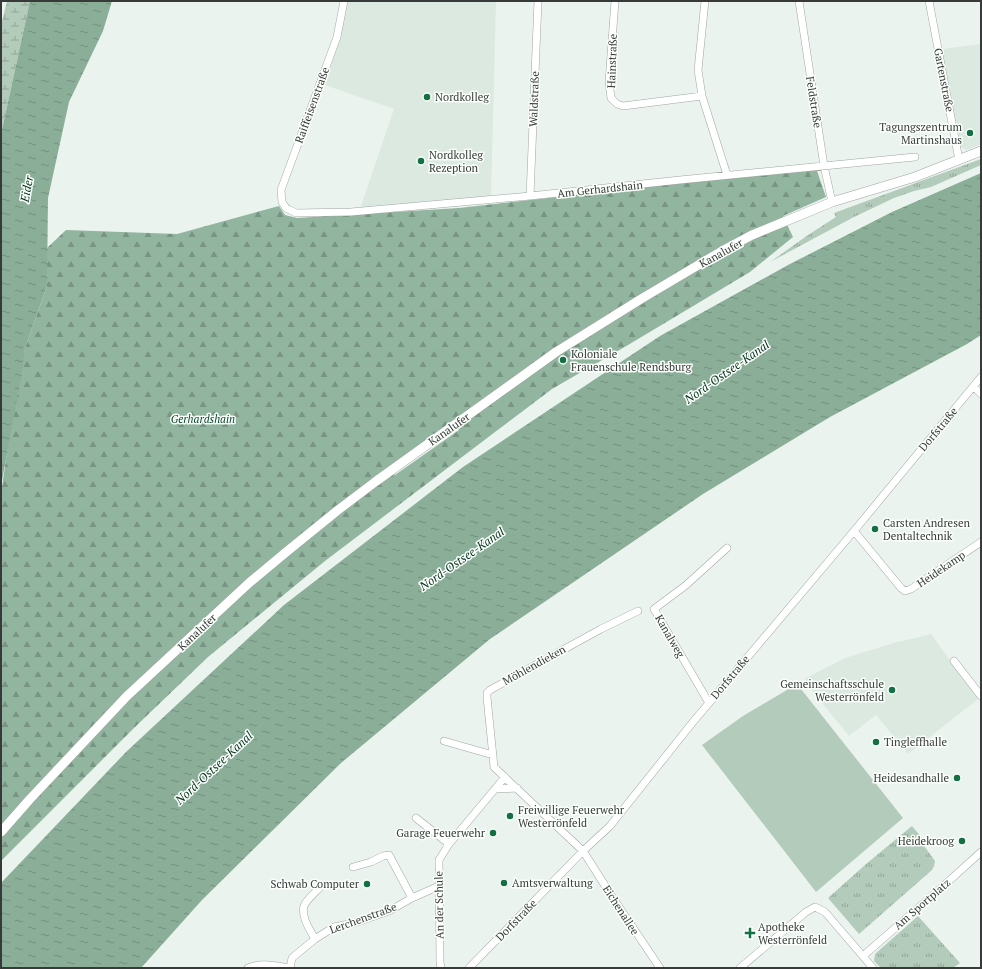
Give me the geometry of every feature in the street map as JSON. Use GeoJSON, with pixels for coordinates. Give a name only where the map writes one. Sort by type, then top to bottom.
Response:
{"type":"FeatureCollection","features":[{"type":"Feature","properties":{"kind":"street","name":"Raiffeisenstraße"},"geometry":{"type":"LineString","coordinates":[[286,208],[282,202],[281,190],[337,37],[344,1]]}},
{"type":"Feature","properties":{"kind":"street","name":"Waldstraße"},"geometry":{"type":"LineString","coordinates":[[530,196],[538,1]]}},
{"type":"Feature","properties":{"kind":"street","name":"Hainstraße"},"geometry":{"type":"LineString","coordinates":[[615,1],[609,82],[611,98],[617,104],[623,106],[702,96]]}},
{"type":"Feature","properties":{"kind":"street"},"geometry":{"type":"LineString","coordinates":[[705,1],[698,70],[702,96],[727,176]]}},
{"type":"Feature","properties":{"kind":"street","name":"Feldstraße"},"geometry":{"type":"LineString","coordinates":[[800,1],[824,166],[832,202]]}},
{"type":"Feature","properties":{"kind":"street","name":"Gartenstraße"},"geometry":{"type":"LineString","coordinates":[[929,1],[959,160]]}},
{"type":"Feature","properties":{"kind":"street","name":"Kanalufer"},"geometry":{"type":"LineString","coordinates":[[1,832],[127,696],[249,584],[285,553],[402,462],[556,352],[641,299],[752,235],[832,202],[915,177],[981,151]]}},
{"type":"Feature","properties":{"kind":"street","name":"Am Gerhardshain"},"geometry":{"type":"LineString","coordinates":[[286,208],[296,213],[351,212],[530,196],[915,157]]}},
{"type":"Feature","properties":{"kind":"street","name":"Dorfstraße"},"geometry":{"type":"LineString","coordinates":[[469,968],[610,826],[709,703],[981,377]]}},
{"type":"Feature","properties":{"kind":"street"},"geometry":{"type":"LineString","coordinates":[[974,387],[981,394]]}},
{"type":"Feature","properties":{"kind":"street","name":"Heidekamp"},"geometry":{"type":"LineString","coordinates":[[854,531],[905,591],[911,589],[981,542]]}},
{"type":"Feature","properties":{"kind":"street","name":"Kanalweg"},"geometry":{"type":"LineString","coordinates":[[709,703],[654,609],[685,586],[727,548]]}},
{"type":"Feature","properties":{"kind":"street","name":"Möhlendieken"},"geometry":{"type":"LineString","coordinates":[[517,788],[494,767],[487,693],[601,628],[638,611]]}},
{"type":"Feature","properties":{"kind":"street"},"geometry":{"type":"LineString","coordinates":[[954,661],[981,696]]}},
{"type":"Feature","properties":{"kind":"street"},"geometry":{"type":"LineString","coordinates":[[444,741],[493,754]]}},
{"type":"Feature","properties":{"kind":"street","name":"An der Schule"},"geometry":{"type":"LineString","coordinates":[[441,968],[439,860],[449,844],[505,776]]}},
{"type":"Feature","properties":{"kind":"street"},"geometry":{"type":"LineString","coordinates":[[495,789],[517,788]]}},
{"type":"Feature","properties":{"kind":"street","name":"Eichenallee"},"geometry":{"type":"LineString","coordinates":[[517,788],[584,851],[611,895],[660,968]]}},
{"type":"Feature","properties":{"kind":"street"},"geometry":{"type":"LineString","coordinates":[[416,818],[449,844]]}},
{"type":"Feature","properties":{"kind":"street","name":"Am Sportplatz"},"geometry":{"type":"LineString","coordinates":[[863,956],[981,852]]}},
{"type":"Feature","properties":{"kind":"street"},"geometry":{"type":"LineString","coordinates":[[353,867],[389,855],[412,898]]}},
{"type":"Feature","properties":{"kind":"street"},"geometry":{"type":"LineString","coordinates":[[315,939],[304,916],[304,906],[321,886]]}},
{"type":"Feature","properties":{"kind":"street","name":"Lerchenstraße"},"geometry":{"type":"LineString","coordinates":[[248,968],[269,964],[290,968],[292,958],[315,939],[334,927],[354,923],[389,911],[412,898],[439,886]]}},
{"type":"Feature","properties":{"kind":"street"},"geometry":{"type":"LineString","coordinates":[[740,968],[806,912],[815,907],[825,912],[873,968]]}},
{"type":"Feature","properties":{"kind":"shaded area","name":"Nordkolleg"},"geometry":{"type":"Polygon","coordinates":[[[347,1],[496,1],[491,197],[360,209],[394,109],[325,85],[340,38],[347,1]]]}},
{"type":"Feature","properties":{"kind":"shaded area","name":"Tagungszentrum Martinshaus"},"geometry":{"type":"Polygon","coordinates":[[[981,44],[981,144],[967,150],[960,147],[942,49],[981,44]]]}},
{"type":"Feature","properties":{"kind":"shaded area","name":"Gemeinschaftsschule Westerrönfeld"},"geometry":{"type":"Polygon","coordinates":[[[931,634],[978,699],[908,754],[876,715],[849,736],[805,682],[806,678],[845,658],[894,643],[931,634]]]}},
{"type":"Feature","properties":{"kind":"green space"},"geometry":{"type":"Polygon","coordinates":[[[7,1],[30,1],[1,134],[1,25],[7,1]]]}},
{"type":"Feature","properties":{"kind":"green space"},"geometry":{"type":"Polygon","coordinates":[[[981,159],[981,165],[931,187],[894,198],[854,217],[770,262],[836,217],[834,213],[981,159]]]}},
{"type":"Feature","properties":{"kind":"green space","name":"Gerhardshain"},"geometry":{"type":"Polygon","coordinates":[[[816,168],[826,197],[783,216],[793,237],[750,272],[552,389],[325,561],[208,657],[135,727],[1,861],[1,494],[25,348],[47,286],[47,248],[66,230],[177,234],[279,206],[285,215],[297,218],[459,208],[816,168]],[[457,428],[394,474],[395,475],[459,430],[457,428]]]}},
{"type":"Feature","properties":{"kind":"green space"},"geometry":{"type":"Polygon","coordinates":[[[797,684],[903,818],[816,892],[702,745],[743,716],[797,684]]]}},
{"type":"Feature","properties":{"kind":"green space"},"geometry":{"type":"Polygon","coordinates":[[[912,826],[922,838],[922,843],[935,861],[934,866],[932,870],[859,934],[828,898],[912,826]]]}},
{"type":"Feature","properties":{"kind":"green space"},"geometry":{"type":"Polygon","coordinates":[[[918,916],[960,963],[953,968],[881,968],[874,961],[875,954],[918,916]]]}},
{"type":"Feature","properties":{"kind":"water","name":"Eider"},"geometry":{"type":"Polygon","coordinates":[[[30,1],[112,1],[103,31],[69,102],[48,198],[47,286],[25,348],[22,373],[1,486],[1,134],[30,1]]]}},
{"type":"Feature","properties":{"kind":"water","name":"Nord-Ostsee-Kanal"},"geometry":{"type":"Polygon","coordinates":[[[981,173],[981,335],[967,344],[830,417],[703,494],[490,639],[341,763],[202,900],[141,968],[1,968],[1,883],[126,752],[284,605],[463,467],[660,336],[788,265],[892,212],[981,173]]]}},
{"type":"Feature","properties":{"kind":"place","name":"Nordkolleg"},"geometry":{"type":"Point","coordinates":[427,97]}},
{"type":"Feature","properties":{"kind":"place","name":"Tagungszentrum Martinshaus"},"geometry":{"type":"Point","coordinates":[970,133]}},
{"type":"Feature","properties":{"kind":"place","name":"Nordkolleg Rezeption"},"geometry":{"type":"Point","coordinates":[421,161]}},
{"type":"Feature","properties":{"kind":"place","name":"Koloniale Frauenschule Rendsburg"},"geometry":{"type":"Point","coordinates":[563,360]}},
{"type":"Feature","properties":{"kind":"place","name":"Carsten Andresen Dentaltechnik"},"geometry":{"type":"Point","coordinates":[875,529]}},
{"type":"Feature","properties":{"kind":"place","name":"Gemeinschaftsschule Westerrönfeld"},"geometry":{"type":"Point","coordinates":[892,690]}},
{"type":"Feature","properties":{"kind":"place","name":"Tingleffhalle"},"geometry":{"type":"Point","coordinates":[876,742]}},
{"type":"Feature","properties":{"kind":"place","name":"Heidesandhalle"},"geometry":{"type":"Point","coordinates":[957,778]}},
{"type":"Feature","properties":{"kind":"place","name":"Freiwillige Feuerwehr Westerrönfeld"},"geometry":{"type":"Point","coordinates":[510,816]}},
{"type":"Feature","properties":{"kind":"place","name":"Garage Feuerwehr"},"geometry":{"type":"Point","coordinates":[493,833]}},
{"type":"Feature","properties":{"kind":"place","name":"Heidekroog"},"geometry":{"type":"Point","coordinates":[962,841]}},
{"type":"Feature","properties":{"kind":"place","name":"Amtsverwaltung"},"geometry":{"type":"Point","coordinates":[504,883]}},
{"type":"Feature","properties":{"kind":"place","name":"Schwab Computer"},"geometry":{"type":"Point","coordinates":[367,884]}},
{"type":"Feature","properties":{"kind":"place","name":"Apotheke Westerrönfeld"},"geometry":{"type":"Point","coordinates":[750,933]}}]}
